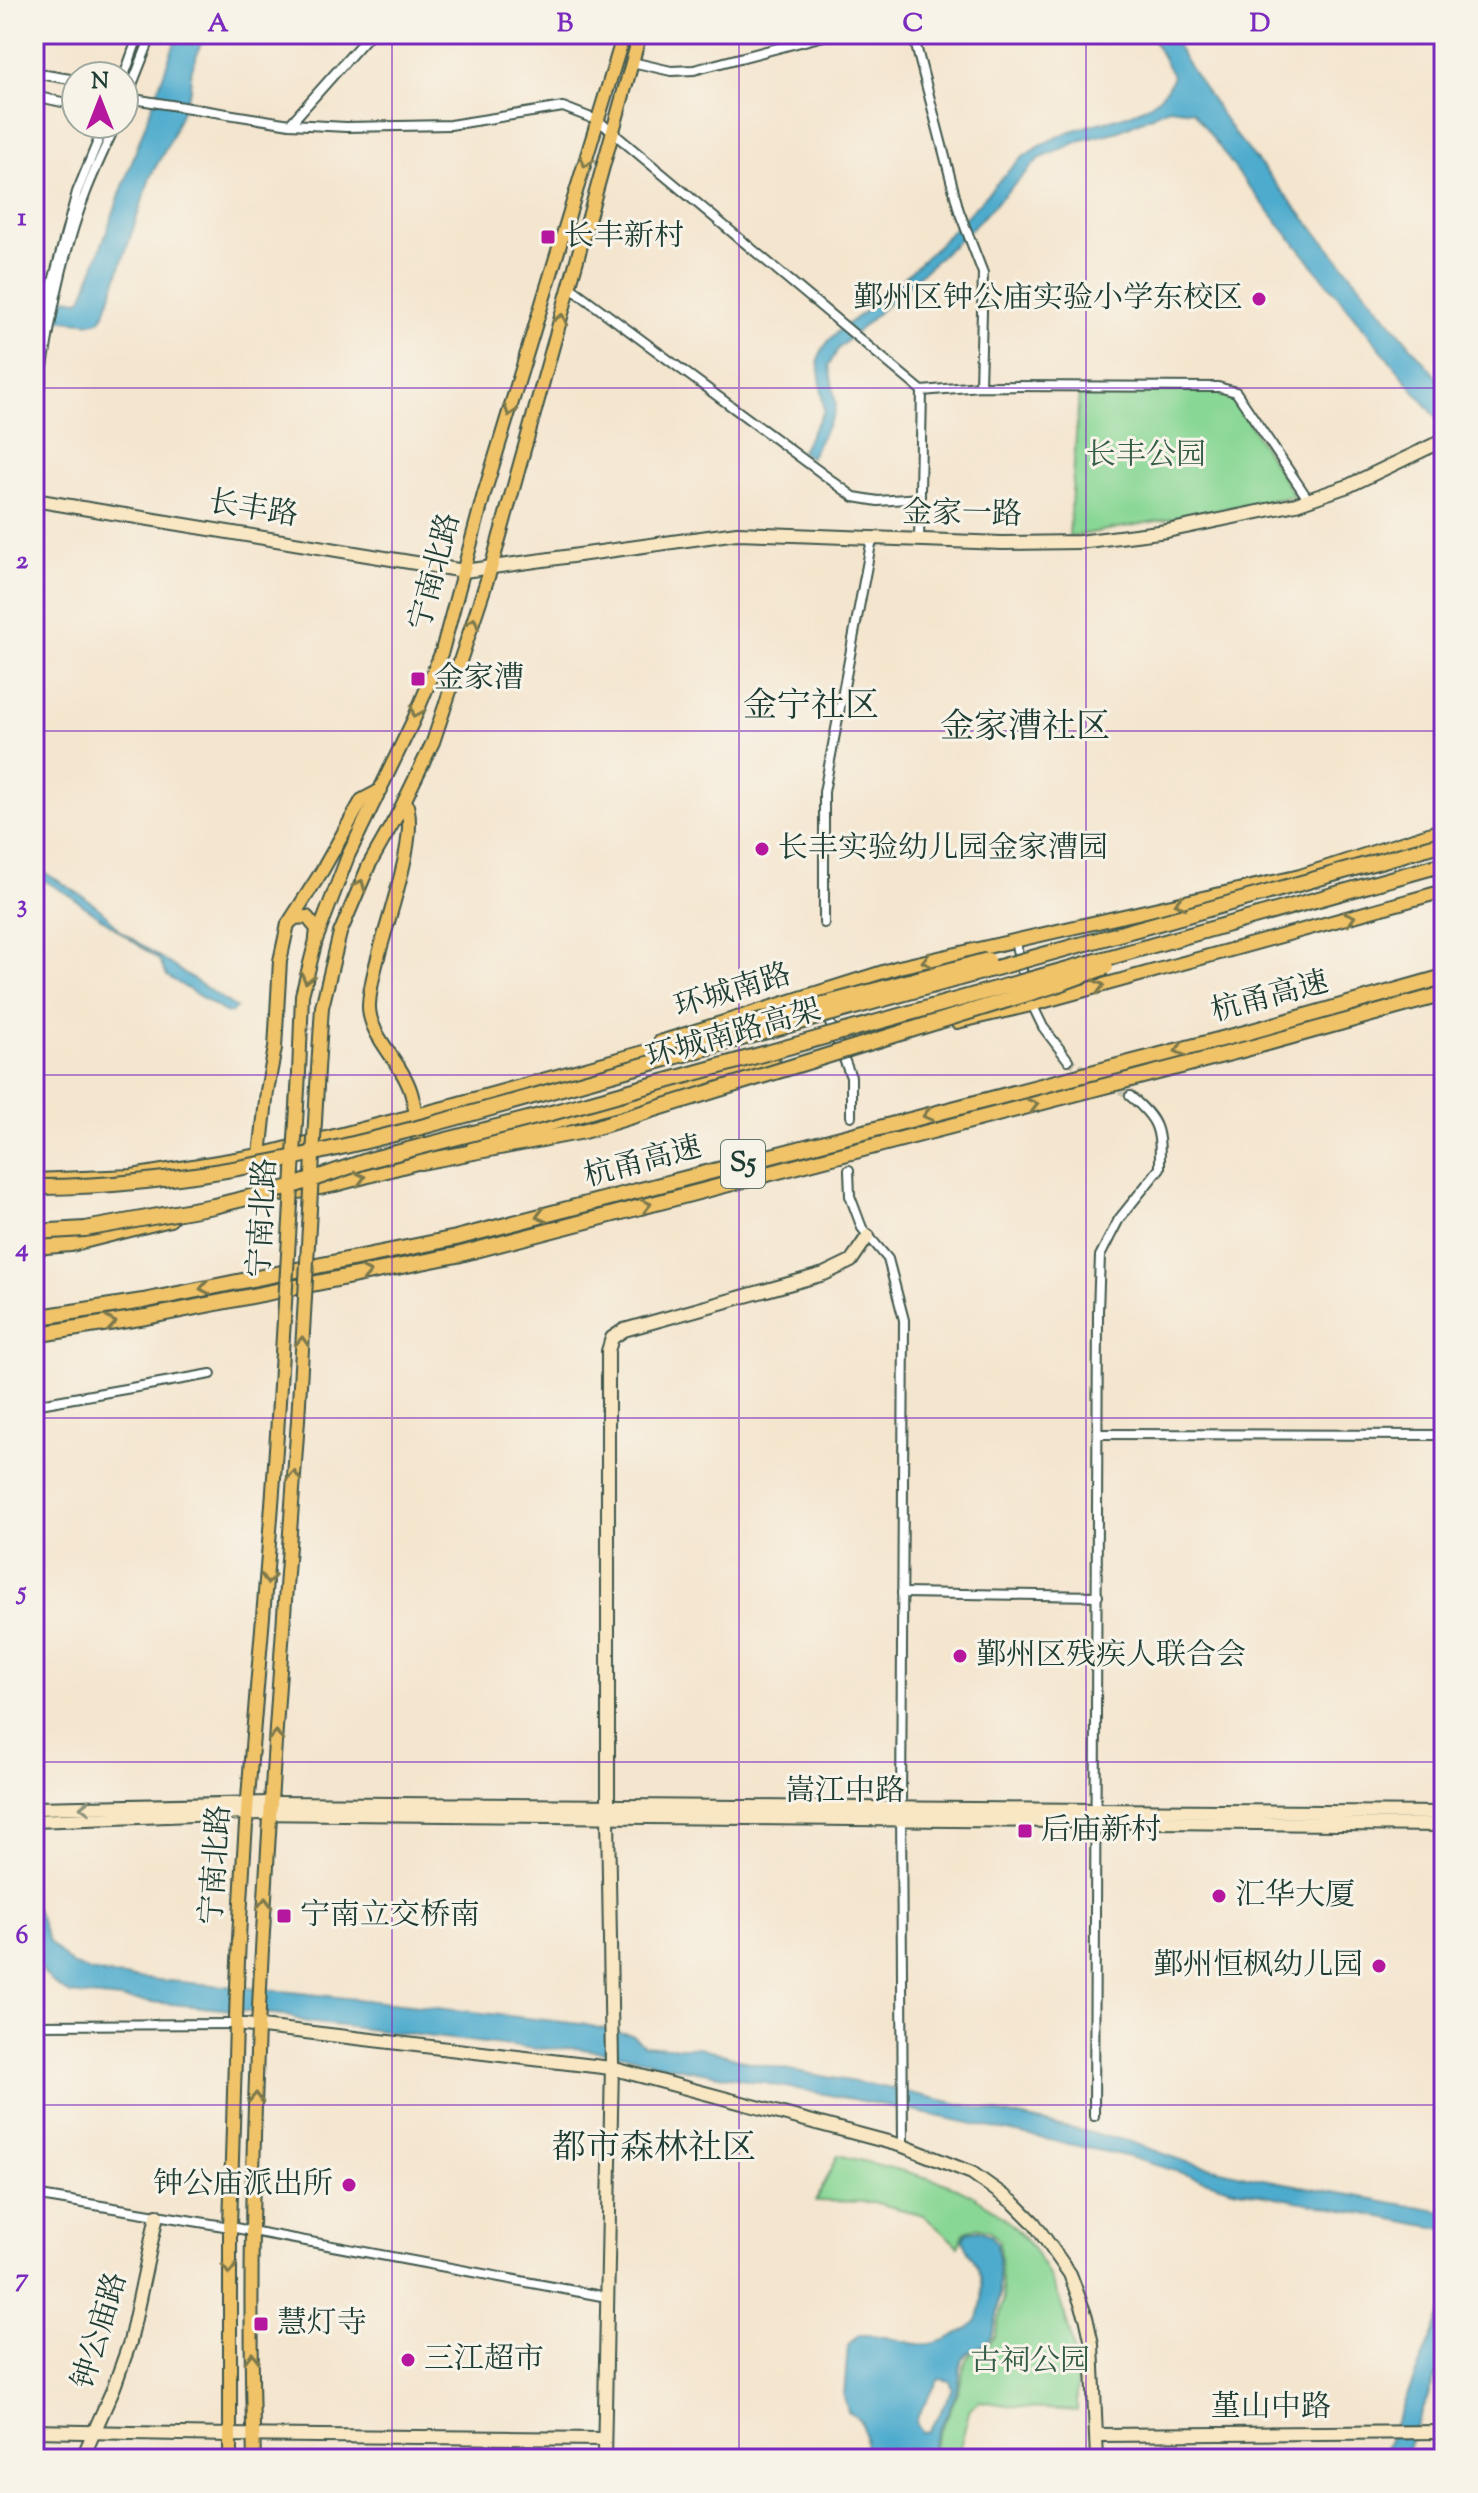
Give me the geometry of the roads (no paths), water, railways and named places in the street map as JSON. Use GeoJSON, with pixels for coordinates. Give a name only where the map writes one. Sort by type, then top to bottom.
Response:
{"type":"FeatureCollection","features":[{"type":"Feature","properties":{"kind":"highway","name":"环城南路高架"},"geometry":{"type":"LineString","coordinates":[[34,1182],[82,1187],[201,1174],[274,1161],[357,1141],[1444,843]]}},
{"type":"Feature","properties":{"kind":"highway","name":"环城南路高架"},"geometry":{"type":"LineString","coordinates":[[34,1232],[85,1229],[214,1206],[287,1188],[369,1160],[555,1112],[1444,864]]}},
{"type":"Feature","properties":{"kind":"highway"},"geometry":{"type":"LineString","coordinates":[[452,1106],[902,982],[1076,938],[1176,918]]}},
{"type":"Feature","properties":{"kind":"highway"},"geometry":{"type":"LineString","coordinates":[[421,1162],[584,1131],[1056,985],[1194,934]]}},
{"type":"Feature","properties":{"kind":"highway","name":"杭甬高速"},"geometry":{"type":"LineString","coordinates":[[34,1318],[143,1301],[456,1238],[1214,1041],[1444,977]]}},
{"type":"Feature","properties":{"kind":"highway","name":"杭甬高速"},"geometry":{"type":"LineString","coordinates":[[34,1335],[146,1317],[457,1255],[1231,1053],[1444,994]]}},
{"type":"Feature","properties":{"kind":"highway"},"geometry":{"type":"LineString","coordinates":[[34,1247],[71,1244],[214,1206]]}},
{"type":"Feature","properties":{"kind":"main road","name":"宁南北路"},"geometry":{"type":"LineString","coordinates":[[230,2459],[230,2227],[237,1976],[246,1808],[270,1554],[302,995],[316,940],[348,856],[381,790],[442,651],[448,618],[484,494],[624,34]]}},
{"type":"Feature","properties":{"kind":"main road","name":"宁南北路"},"geometry":{"type":"LineString","coordinates":[[258,2024],[322,1007],[340,933],[369,865],[433,742],[491,568],[640,34]]}},
{"type":"Feature","properties":{"kind":"main road"},"geometry":{"type":"LineString","coordinates":[[262,1199],[260,1155],[275,1048],[280,961],[288,924],[362,800],[381,790]]}},
{"type":"Feature","properties":{"kind":"main road"},"geometry":{"type":"LineString","coordinates":[[405,800],[409,809],[406,847],[400,881],[376,960],[369,1007],[376,1031],[408,1083],[421,1162]]}},
{"type":"Feature","properties":{"kind":"main road","name":"环城南路"},"geometry":{"type":"LineString","coordinates":[[34,1182],[132,1176],[260,1155],[452,1106],[899,967],[1300,876],[1444,829]]}},
{"type":"Feature","properties":{"kind":"main road"},"geometry":{"type":"LineString","coordinates":[[384,838],[406,847]]}},
{"type":"Feature","properties":{"kind":"main road"},"geometry":{"type":"LineString","coordinates":[[34,1225],[53,1227],[262,1199],[335,1185],[595,1111],[839,1049],[1031,1005],[1444,891]]}},
{"type":"Feature","properties":{"kind":"main road"},"geometry":{"type":"LineString","coordinates":[[288,924],[295,918],[307,917],[317,929],[316,940]]}},
{"type":"Feature","properties":{"kind":"main road"},"geometry":{"type":"LineString","coordinates":[[254,2459],[250,2231],[258,2024]]}},
{"type":"Feature","properties":{"kind":"street"},"geometry":{"type":"LineString","coordinates":[[130,60],[139,34]]}},
{"type":"Feature","properties":{"kind":"street"},"geometry":{"type":"LineString","coordinates":[[140,63],[152,34]]}},
{"type":"Feature","properties":{"kind":"street"},"geometry":{"type":"LineString","coordinates":[[290,124],[370,34]]}},
{"type":"Feature","properties":{"kind":"street"},"geometry":{"type":"LineString","coordinates":[[632,62],[671,71],[694,70],[831,34]]}},
{"type":"Feature","properties":{"kind":"street"},"geometry":{"type":"LineString","coordinates":[[913,34],[959,211],[983,273],[980,386]]}},
{"type":"Feature","properties":{"kind":"street"},"geometry":{"type":"LineString","coordinates":[[34,73],[60,77]]}},
{"type":"Feature","properties":{"kind":"street"},"geometry":{"type":"LineString","coordinates":[[34,96],[60,102]]}},
{"type":"Feature","properties":{"kind":"street"},"geometry":{"type":"LineString","coordinates":[[140,101],[290,124],[346,127],[450,125],[563,107],[599,121],[922,391],[980,386],[1218,387],[1236,392],[1308,499]]}},
{"type":"Feature","properties":{"kind":"street"},"geometry":{"type":"LineString","coordinates":[[34,425],[54,271],[77,192],[98,140]]}},
{"type":"Feature","properties":{"kind":"street"},"geometry":{"type":"LineString","coordinates":[[34,375],[47,319],[85,193],[109,140]]}},
{"type":"Feature","properties":{"kind":"street"},"geometry":{"type":"LineString","coordinates":[[570,287],[854,497],[878,501],[920,498]]}},
{"type":"Feature","properties":{"kind":"street"},"geometry":{"type":"LineString","coordinates":[[919,541],[922,391]]}},
{"type":"Feature","properties":{"kind":"street","name":"金家一路"},"geometry":{"type":"LineString","coordinates":[[464,571],[737,533],[919,541],[1079,542],[1167,531],[1308,499],[1348,486],[1444,440]]}},
{"type":"Feature","properties":{"kind":"street","name":"长丰路"},"geometry":{"type":"LineString","coordinates":[[34,500],[464,571]]}},
{"type":"Feature","properties":{"kind":"street"},"geometry":{"type":"LineString","coordinates":[[824,923],[824,792],[872,539]]}},
{"type":"Feature","properties":{"kind":"street"},"geometry":{"type":"LineString","coordinates":[[1015,941],[1031,1005],[1068,1060]]}},
{"type":"Feature","properties":{"kind":"street"},"geometry":{"type":"LineString","coordinates":[[819,992],[851,1077],[851,1116]]}},
{"type":"Feature","properties":{"kind":"street"},"geometry":{"type":"LineString","coordinates":[[1094,2116],[1100,1256],[1119,1219],[1160,1168],[1160,1135],[1151,1113],[1130,1096]]}},
{"type":"Feature","properties":{"kind":"street"},"geometry":{"type":"LineString","coordinates":[[849,1170],[850,1196],[868,1236],[888,1259],[904,1320],[901,1813],[903,2146]]}},
{"type":"Feature","properties":{"kind":"street"},"geometry":{"type":"LineString","coordinates":[[604,2459],[611,2066],[608,1351],[612,1338],[642,1323],[824,1274],[851,1261],[868,1236]]}},
{"type":"Feature","properties":{"kind":"street"},"geometry":{"type":"LineString","coordinates":[[34,1405],[211,1374]]}},
{"type":"Feature","properties":{"kind":"street"},"geometry":{"type":"LineString","coordinates":[[1098,1434],[1444,1435]]}},
{"type":"Feature","properties":{"kind":"street"},"geometry":{"type":"LineString","coordinates":[[902,1593],[1098,1596]]}},
{"type":"Feature","properties":{"kind":"street"},"geometry":{"type":"LineString","coordinates":[[34,1808],[246,1808]]}},
{"type":"Feature","properties":{"kind":"street"},"geometry":{"type":"LineString","coordinates":[[34,1821],[246,1808]]}},
{"type":"Feature","properties":{"kind":"street","name":"嵩江中路"},"geometry":{"type":"LineString","coordinates":[[246,1808],[1097,1815],[1444,1813]]}},
{"type":"Feature","properties":{"kind":"street","name":"嵩江中路"},"geometry":{"type":"LineString","coordinates":[[1097,1815],[1444,1825]]}},
{"type":"Feature","properties":{"kind":"street"},"geometry":{"type":"LineString","coordinates":[[34,2025],[236,2022],[611,2066],[903,2146],[972,2173],[1014,2203],[1050,2243],[1070,2274],[1092,2344],[1097,2459]]}},
{"type":"Feature","properties":{"kind":"street"},"geometry":{"type":"LineString","coordinates":[[34,2195],[230,2227],[607,2297]]}},
{"type":"Feature","properties":{"kind":"street","name":"钟公庙路"},"geometry":{"type":"LineString","coordinates":[[82,2459],[130,2342],[157,2215]]}},
{"type":"Feature","properties":{"kind":"street"},"geometry":{"type":"LineString","coordinates":[[34,2431],[604,2439]]}},
{"type":"Feature","properties":{"kind":"street","name":"堇山中路"},"geometry":{"type":"LineString","coordinates":[[1098,2435],[1441,2432]]}},
{"type":"Feature","properties":{"kind":"water"},"geometry":{"type":"Polygon","coordinates":[[[178,34],[204,34],[191,72],[190,90],[169,143],[151,175],[105,313],[93,323],[34,317],[34,293],[79,300],[83,297],[178,34]]]}},
{"type":"Feature","properties":{"kind":"water"},"geometry":{"type":"Polygon","coordinates":[[[1150,34],[1175,34],[1182,55],[1234,133],[1444,386],[1444,427],[1242,178],[1193,111],[1169,108],[1119,131],[1082,140],[1039,159],[974,226],[839,348],[829,365],[836,404],[834,414],[810,458],[801,451],[824,411],[818,360],[827,343],[913,270],[1027,154],[1064,134],[1126,115],[1155,101],[1173,76],[1150,34]]]}},
{"type":"Feature","properties":{"kind":"water"},"geometry":{"type":"Polygon","coordinates":[[[34,866],[91,902],[119,930],[236,1008],[231,1013],[225,1012],[167,976],[159,960],[72,897],[34,874],[34,866]]]}},
{"type":"Feature","properties":{"kind":"water"},"geometry":{"type":"Polygon","coordinates":[[[34,1902],[49,1942],[72,1965],[89,1971],[581,2024],[632,2035],[644,2045],[699,2047],[752,2063],[892,2089],[1128,2141],[1187,2162],[1246,2176],[1444,2212],[1444,2229],[1233,2189],[1130,2157],[624,2055],[575,2048],[537,2049],[307,2022],[284,2015],[70,1994],[46,1976],[40,1966],[34,1944],[34,1902]]]}},
{"type":"Feature","properties":{"kind":"water"},"geometry":{"type":"Polygon","coordinates":[[[979,2230],[991,2235],[997,2244],[999,2302],[991,2336],[963,2357],[957,2390],[928,2459],[865,2459],[863,2426],[848,2412],[844,2396],[848,2346],[859,2335],[928,2344],[954,2336],[977,2321],[982,2284],[964,2243],[967,2232],[979,2230]],[[939,2379],[918,2415],[916,2423],[922,2432],[929,2431],[953,2389],[950,2381],[939,2379]]]}},
{"type":"Feature","properties":{"kind":"water"},"geometry":{"type":"Polygon","coordinates":[[[1444,2306],[1444,2354],[1404,2459],[1381,2459],[1444,2306]]]}},
{"type":"Feature","properties":{"kind":"tunnel"},"geometry":{"type":"LineString","coordinates":[[1068,1060],[1130,1096]]}},
{"type":"Feature","properties":{"kind":"place","name":"长丰新村"},"geometry":{"type":"Point","coordinates":[548,237]}},
{"type":"Feature","properties":{"kind":"place","name":"鄞州区钟公庙实验小学东校区"},"geometry":{"type":"Point","coordinates":[1259,299]}},
{"type":"Feature","properties":{"kind":"place","name":"金家漕"},"geometry":{"type":"Point","coordinates":[418,679]}},
{"type":"Feature","properties":{"kind":"place","name":"长丰实验幼儿园金家漕园"},"geometry":{"type":"Point","coordinates":[762,849]}},
{"type":"Feature","properties":{"kind":"place","name":"鄞州区残疾人联合会"},"geometry":{"type":"Point","coordinates":[960,1656]}},
{"type":"Feature","properties":{"kind":"place","name":"后庙新村"},"geometry":{"type":"Point","coordinates":[1025,1831]}},
{"type":"Feature","properties":{"kind":"place","name":"汇华大厦"},"geometry":{"type":"Point","coordinates":[1219,1896]}},
{"type":"Feature","properties":{"kind":"place","name":"宁南立交桥南"},"geometry":{"type":"Point","coordinates":[284,1916]}},
{"type":"Feature","properties":{"kind":"place","name":"鄞州恒枫幼儿园"},"geometry":{"type":"Point","coordinates":[1379,1966]}},
{"type":"Feature","properties":{"kind":"place","name":"钟公庙派出所"},"geometry":{"type":"Point","coordinates":[349,2185]}},
{"type":"Feature","properties":{"kind":"place","name":"慧灯寺"},"geometry":{"type":"Point","coordinates":[261,2324]}},
{"type":"Feature","properties":{"kind":"place","name":"三江超市"},"geometry":{"type":"Point","coordinates":[408,2360]}},
{"type":"Feature","properties":{"kind":"district","name":"金宁社区"},"geometry":{"type":"Point","coordinates":[811,707]}},
{"type":"Feature","properties":{"kind":"district","name":"金家漕社区"},"geometry":{"type":"Point","coordinates":[1025,728]}},
{"type":"Feature","properties":{"kind":"district","name":"都市森林社区"},"geometry":{"type":"Point","coordinates":[654,2149]}},
{"type":"Feature","properties":{"kind":"park label","name":"长丰公园"},"geometry":{"type":"Point","coordinates":[1146,456]}},
{"type":"Feature","properties":{"kind":"park label","name":"古祠公园"},"geometry":{"type":"Point","coordinates":[1030,2362]}}]}
